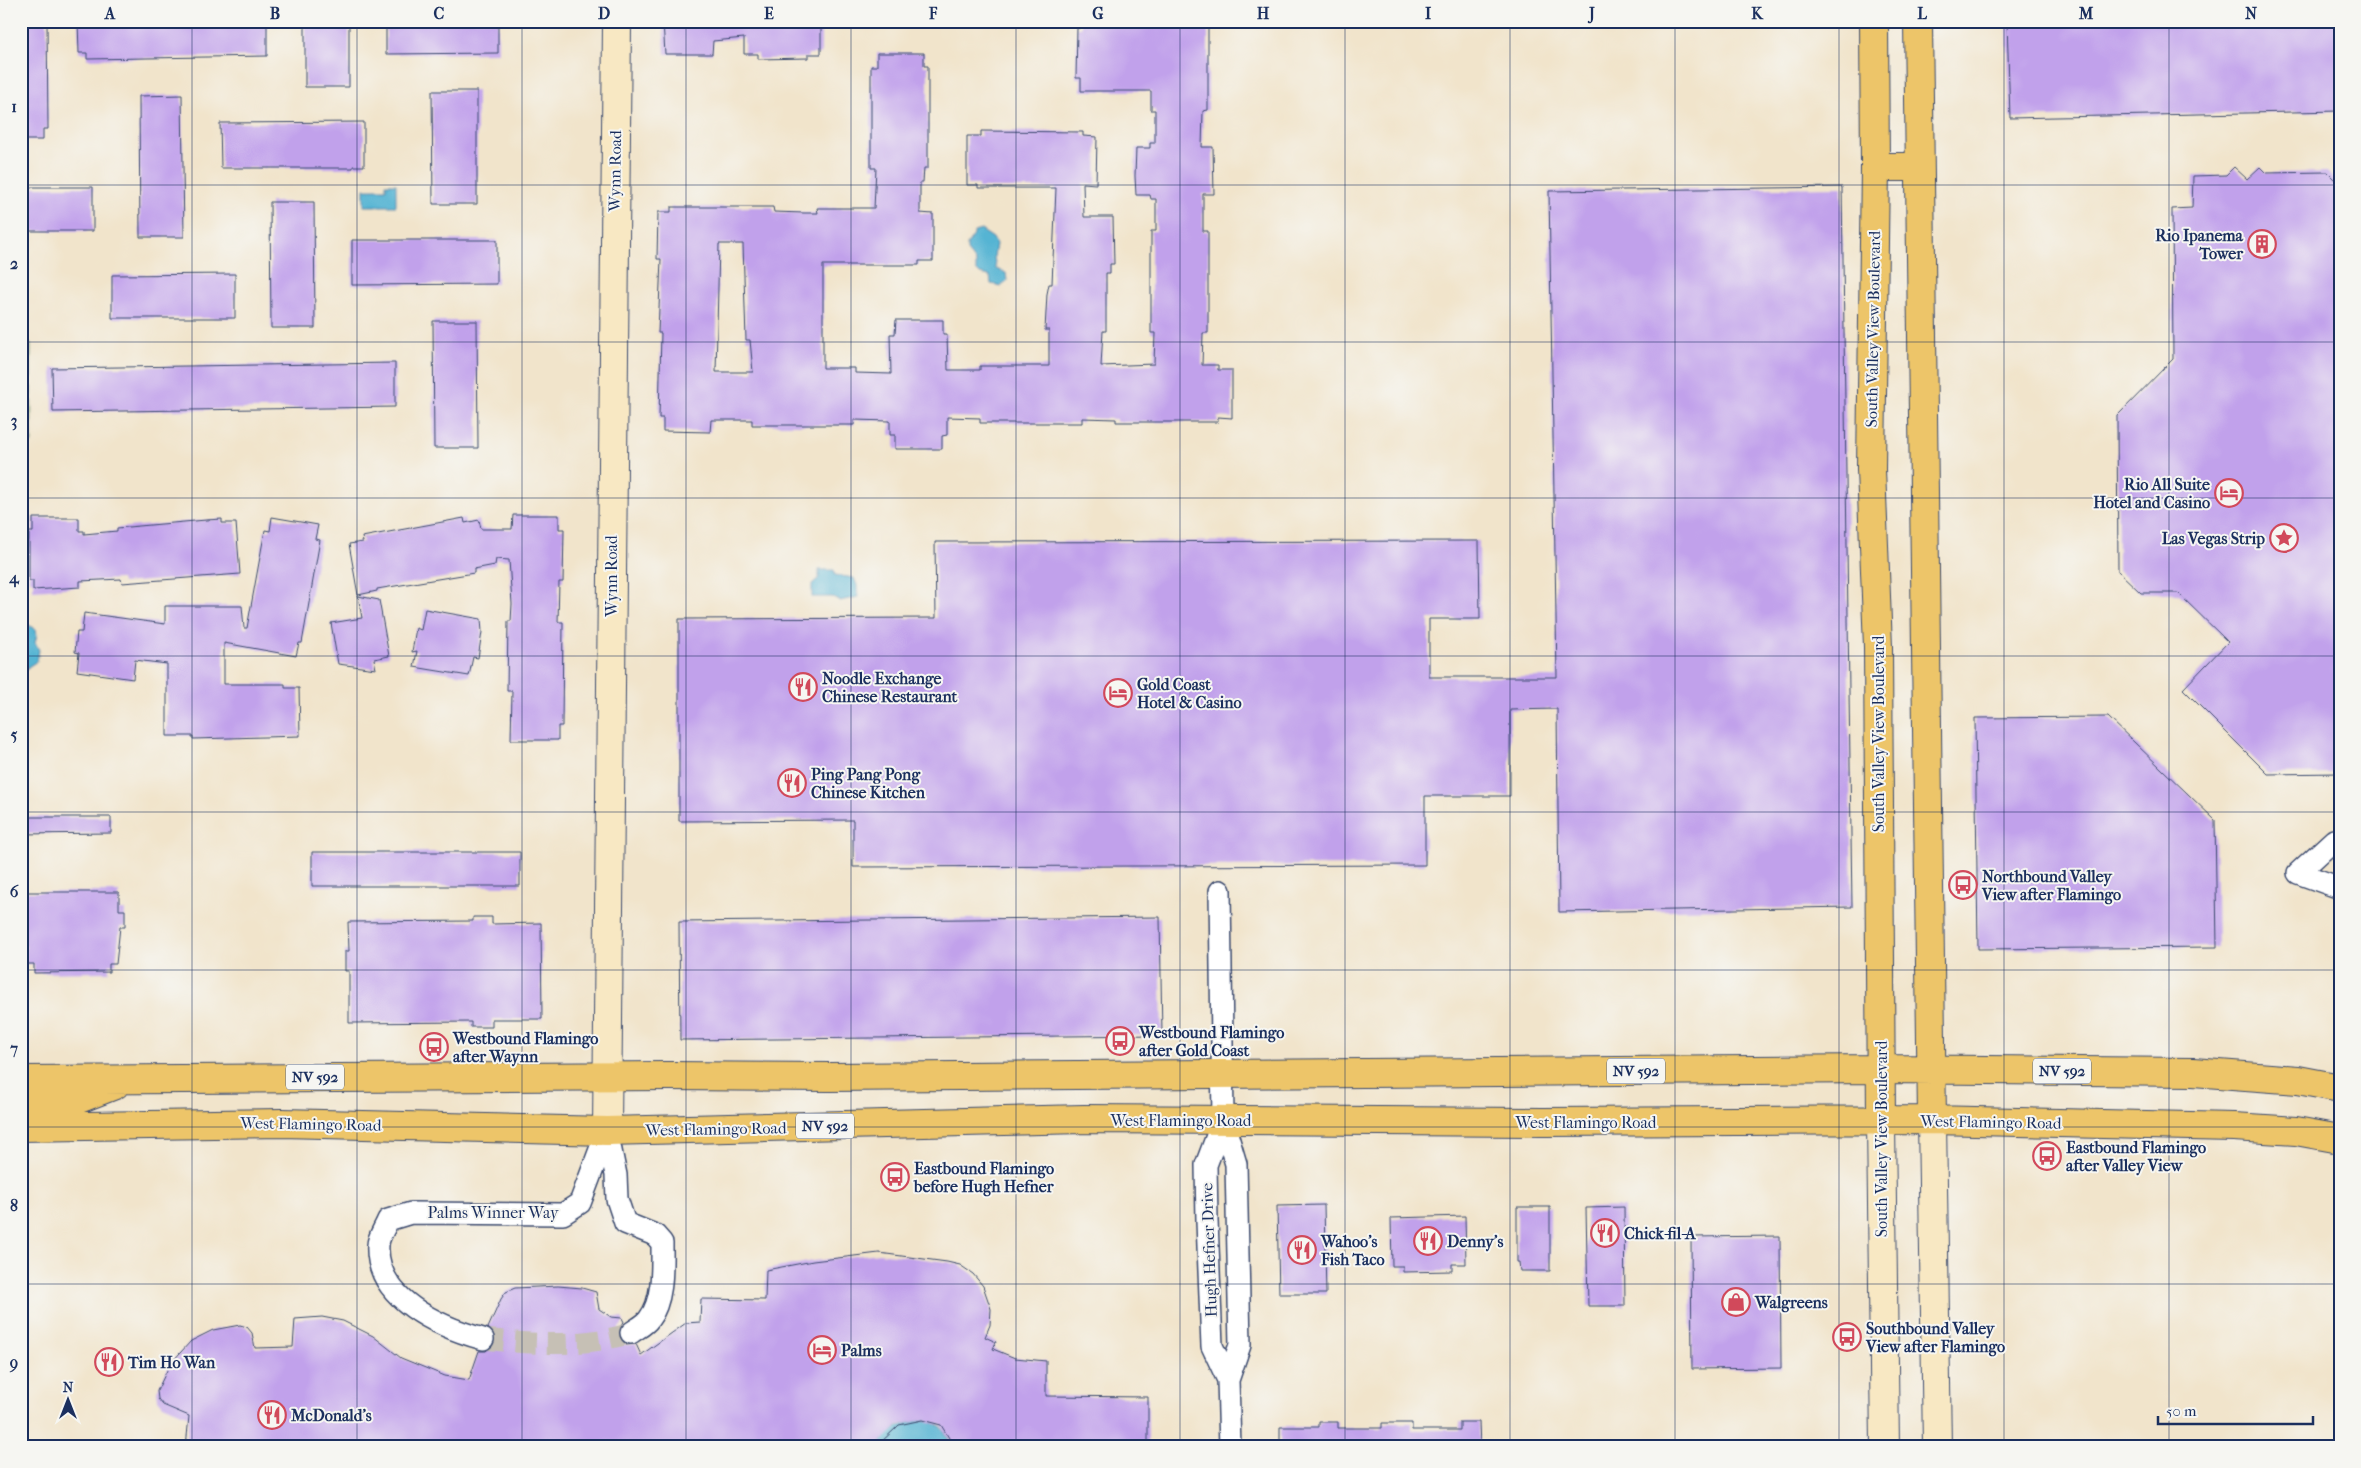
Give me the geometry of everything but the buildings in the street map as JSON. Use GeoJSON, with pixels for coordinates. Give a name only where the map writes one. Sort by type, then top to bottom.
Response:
{"type":"FeatureCollection","features":[{"type":"Feature","properties":{"kind":"main road","name":"South Valley View Boulevard"},"geometry":{"type":"LineString","coordinates":[[1874,21],[1875,167],[1871,469],[1878,647],[1880,1122]]}},
{"type":"Feature","properties":{"kind":"main road"},"geometry":{"type":"LineString","coordinates":[[1918,21],[1932,1120]]}},
{"type":"Feature","properties":{"kind":"main road"},"geometry":{"type":"LineString","coordinates":[[1875,167],[1920,167]]}},
{"type":"Feature","properties":{"kind":"main road","name":"NV 592"},"geometry":{"type":"LineString","coordinates":[[21,1080],[1931,1070],[2225,1074],[2298,1080],[2340,1088]]}},
{"type":"Feature","properties":{"kind":"main road"},"geometry":{"type":"LineString","coordinates":[[21,1104],[66,1104],[130,1079]]}},
{"type":"Feature","properties":{"kind":"main road","name":"West Flamingo Road"},"geometry":{"type":"LineString","coordinates":[[21,1127],[282,1123],[607,1131],[1084,1119],[1880,1122],[1932,1120],[2234,1127],[2296,1131],[2340,1139]]}},
{"type":"Feature","properties":{"kind":"street","name":"Wynn Road"},"geometry":{"type":"LineString","coordinates":[[607,1131],[617,21]]}},
{"type":"Feature","properties":{"kind":"street"},"geometry":{"type":"LineString","coordinates":[[2338,839],[2298,873],[2340,888]]}},
{"type":"Feature","properties":{"kind":"street","name":"Hugh Hefner Drive"},"geometry":{"type":"LineString","coordinates":[[1220,891],[1223,1120],[1236,1164],[1240,1345],[1228,1380],[1230,1447]]}},
{"type":"Feature","properties":{"kind":"street","name":"Hugh Hefner Drive"},"geometry":{"type":"LineString","coordinates":[[1223,1120],[1206,1165],[1207,1221],[1212,1346],[1228,1380]]}},
{"type":"Feature","properties":{"kind":"street"},"geometry":{"type":"LineString","coordinates":[[1932,1120],[1937,1447]]}},
{"type":"Feature","properties":{"kind":"street","name":"South Valley View Boulevard"},"geometry":{"type":"LineString","coordinates":[[1880,1122],[1885,1447]]}},
{"type":"Feature","properties":{"kind":"street"},"geometry":{"type":"LineString","coordinates":[[607,1131],[616,1176],[617,1199],[625,1223],[655,1235],[662,1243],[657,1304],[649,1320],[631,1333]]}},
{"type":"Feature","properties":{"kind":"street","name":"Palms Winner Way"},"geometry":{"type":"LineString","coordinates":[[483,1339],[456,1331],[436,1322],[408,1303],[389,1284],[378,1264],[378,1243],[388,1220],[411,1212],[563,1214],[580,1203],[607,1131]]}},
{"type":"Feature","properties":{"kind":"green space"},"geometry":{"type":"Polygon","coordinates":[[[21,343],[31,343],[32,443],[21,443],[21,343]]]}},
{"type":"Feature","properties":{"kind":"water"},"geometry":{"type":"Polygon","coordinates":[[[386,184],[396,184],[396,206],[364,206],[364,189],[386,189],[386,184]]]}},
{"type":"Feature","properties":{"kind":"water"},"geometry":{"type":"Polygon","coordinates":[[[981,230],[993,238],[996,244],[994,257],[996,269],[1006,273],[1007,281],[1001,286],[991,284],[990,276],[980,274],[976,270],[976,262],[967,251],[967,245],[974,232],[981,230]]]}},
{"type":"Feature","properties":{"kind":"water"},"geometry":{"type":"Polygon","coordinates":[[[819,570],[834,570],[835,575],[854,578],[858,597],[840,601],[833,597],[812,597],[812,584],[819,578],[819,570]]]}},
{"type":"Feature","properties":{"kind":"water"},"geometry":{"type":"Polygon","coordinates":[[[21,611],[26,616],[26,623],[36,630],[35,642],[39,650],[37,661],[28,667],[26,671],[21,671],[21,611]]]}},
{"type":"Feature","properties":{"kind":"water"},"geometry":{"type":"Polygon","coordinates":[[[922,1420],[938,1425],[947,1436],[951,1447],[878,1447],[892,1431],[909,1423],[922,1420]]]}},
{"type":"Feature","properties":{"kind":"tunnel"},"geometry":{"type":"LineString","coordinates":[[483,1339],[557,1344],[594,1341],[631,1333]]}},
{"type":"Feature","properties":{"kind":"place","name":"Rio Ipanema Tower"},"geometry":{"type":"Point","coordinates":[2262,244]}},
{"type":"Feature","properties":{"kind":"place","name":"Rio All Suite Hotel and Casino"},"geometry":{"type":"Point","coordinates":[2229,493]}},
{"type":"Feature","properties":{"kind":"place","name":"Las Vegas Strip"},"geometry":{"type":"Point","coordinates":[2284,538]}},
{"type":"Feature","properties":{"kind":"place","name":"Noodle Exchange Chinese Restaurant"},"geometry":{"type":"Point","coordinates":[803,687]}},
{"type":"Feature","properties":{"kind":"place","name":"Gold Coast Hotel & Casino"},"geometry":{"type":"Point","coordinates":[1118,693]}},
{"type":"Feature","properties":{"kind":"place","name":"Ping Pang Pong Chinese Kitchen"},"geometry":{"type":"Point","coordinates":[792,783]}},
{"type":"Feature","properties":{"kind":"place","name":"Northbound Valley View after Flamingo"},"geometry":{"type":"Point","coordinates":[1963,885]}},
{"type":"Feature","properties":{"kind":"place","name":"Westbound Flamingo after Gold Coast"},"geometry":{"type":"Point","coordinates":[1120,1041]}},
{"type":"Feature","properties":{"kind":"place","name":"Westbound Flamingo after Waynn"},"geometry":{"type":"Point","coordinates":[434,1047]}},
{"type":"Feature","properties":{"kind":"place","name":"Eastbound Flamingo after Valley View"},"geometry":{"type":"Point","coordinates":[2047,1156]}},
{"type":"Feature","properties":{"kind":"place","name":"Eastbound Flamingo before Hugh Hefner"},"geometry":{"type":"Point","coordinates":[895,1177]}},
{"type":"Feature","properties":{"kind":"place","name":"Chick-fil-A"},"geometry":{"type":"Point","coordinates":[1605,1233]}},
{"type":"Feature","properties":{"kind":"place","name":"Denny's"},"geometry":{"type":"Point","coordinates":[1428,1241]}},
{"type":"Feature","properties":{"kind":"place","name":"Wahoo's Fish Taco"},"geometry":{"type":"Point","coordinates":[1302,1250]}},
{"type":"Feature","properties":{"kind":"place","name":"Walgreens"},"geometry":{"type":"Point","coordinates":[1736,1302]}},
{"type":"Feature","properties":{"kind":"place","name":"Southbound Valley View after Flamingo"},"geometry":{"type":"Point","coordinates":[1847,1337]}},
{"type":"Feature","properties":{"kind":"place","name":"Palms"},"geometry":{"type":"Point","coordinates":[822,1350]}},
{"type":"Feature","properties":{"kind":"place","name":"Tim Ho Wan"},"geometry":{"type":"Point","coordinates":[109,1362]}},
{"type":"Feature","properties":{"kind":"place","name":"McDonald's"},"geometry":{"type":"Point","coordinates":[272,1415]}}]}
